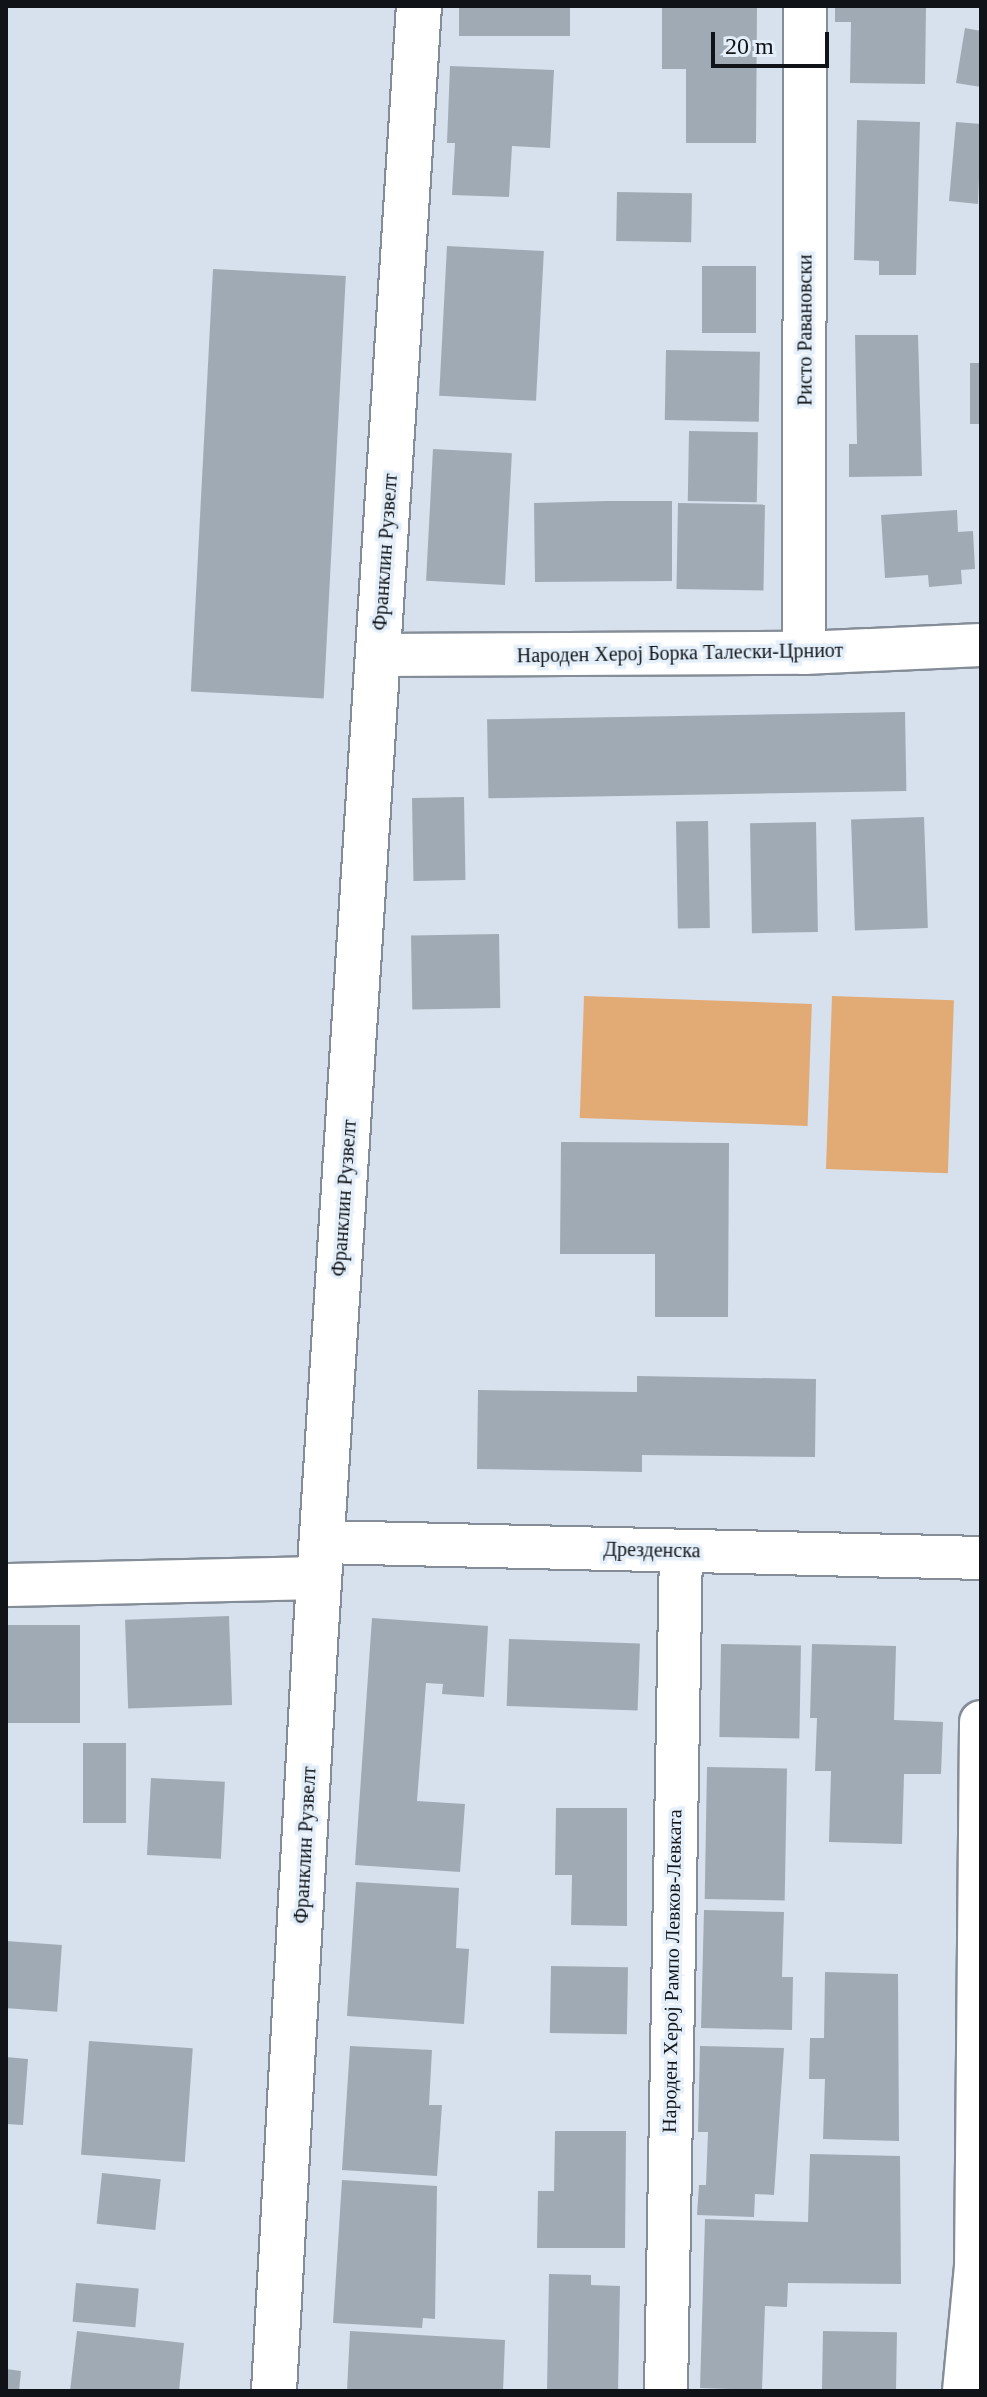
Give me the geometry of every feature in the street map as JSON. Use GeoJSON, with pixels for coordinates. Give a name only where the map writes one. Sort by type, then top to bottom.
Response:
{"type":"FeatureCollection","features":[{"type":"Feature","properties":{"kind":"street","name":"Франклин Рузвелт"},"geometry":{"type":"LineString","coordinates":[[274,2391],[321,1560],[419,6]]}},
{"type":"Feature","properties":{"kind":"street","name":"Ристо Равановски"},"geometry":{"type":"LineString","coordinates":[[804,653],[805,6]]}},
{"type":"Feature","properties":{"kind":"street","name":"Народен Херој Борка Талески-Црниот"},"geometry":{"type":"LineString","coordinates":[[378,655],[804,653],[981,645]]}},
{"type":"Feature","properties":{"kind":"street","name":"Дрезденска"},"geometry":{"type":"LineString","coordinates":[[6,1585],[321,1560],[681,1551],[981,1558]]}},
{"type":"Feature","properties":{"kind":"street","name":"Народен Херој Рампо Левков-Левката"},"geometry":{"type":"LineString","coordinates":[[666,2391],[681,1551]]}},
{"type":"Feature","properties":{"kind":"street"},"geometry":{"type":"LineString","coordinates":[[964,2391],[979,2267],[981,1722]]}},
{"type":"Feature","properties":{"kind":"shaded area"},"geometry":{"type":"Polygon","coordinates":[[[584,996],[812,1004],[808,1126],[580,1118],[584,996]]]}},
{"type":"Feature","properties":{"kind":"shaded area"},"geometry":{"type":"Polygon","coordinates":[[[832,996],[954,1000],[948,1173],[826,1169],[832,996]]]}},
{"type":"Feature","properties":{"kind":"building"},"geometry":{"type":"Polygon","coordinates":[[[459,6],[570,6],[570,36],[459,36],[459,6]]]}},
{"type":"Feature","properties":{"kind":"building"},"geometry":{"type":"Polygon","coordinates":[[[662,6],[757,6],[756,143],[686,143],[686,69],[662,69],[662,6]]]}},
{"type":"Feature","properties":{"kind":"building"},"geometry":{"type":"Polygon","coordinates":[[[835,6],[926,6],[925,84],[850,83],[851,22],[835,22],[835,6]]]}},
{"type":"Feature","properties":{"kind":"building"},"geometry":{"type":"Polygon","coordinates":[[[965,28],[981,31],[981,87],[956,83],[965,28]]]}},
{"type":"Feature","properties":{"kind":"building"},"geometry":{"type":"Polygon","coordinates":[[[450,66],[554,70],[550,148],[512,146],[509,197],[452,195],[455,143],[447,143],[450,66]]]}},
{"type":"Feature","properties":{"kind":"building"},"geometry":{"type":"Polygon","coordinates":[[[857,120],[920,122],[916,275],[879,275],[879,261],[854,260],[857,120]]]}},
{"type":"Feature","properties":{"kind":"building"},"geometry":{"type":"Polygon","coordinates":[[[956,122],[981,124],[978,204],[949,201],[956,122]]]}},
{"type":"Feature","properties":{"kind":"building"},"geometry":{"type":"Polygon","coordinates":[[[617,192],[692,193],[691,242],[616,241],[617,192]]]}},
{"type":"Feature","properties":{"kind":"building"},"geometry":{"type":"Polygon","coordinates":[[[447,246],[544,251],[536,401],[439,396],[447,246]]]}},
{"type":"Feature","properties":{"kind":"building"},"geometry":{"type":"Polygon","coordinates":[[[702,266],[756,266],[756,333],[702,333],[702,266]]]}},
{"type":"Feature","properties":{"kind":"building"},"geometry":{"type":"Polygon","coordinates":[[[213,269],[346,276],[324,698],[191,691],[213,269]]]}},
{"type":"Feature","properties":{"kind":"building"},"geometry":{"type":"Polygon","coordinates":[[[855,335],[918,335],[922,476],[849,477],[849,444],[857,444],[855,335]]]}},
{"type":"Feature","properties":{"kind":"building"},"geometry":{"type":"Polygon","coordinates":[[[666,350],[760,352],[759,422],[665,420],[666,350]]]}},
{"type":"Feature","properties":{"kind":"building"},"geometry":{"type":"Polygon","coordinates":[[[970,363],[981,363],[981,424],[970,424],[970,363]]]}},
{"type":"Feature","properties":{"kind":"building"},"geometry":{"type":"Polygon","coordinates":[[[689,431],[758,432],[757,502],[688,501],[689,431]]]}},
{"type":"Feature","properties":{"kind":"building"},"geometry":{"type":"Polygon","coordinates":[[[433,449],[512,453],[505,585],[426,581],[433,449]]]}},
{"type":"Feature","properties":{"kind":"building"},"geometry":{"type":"Polygon","coordinates":[[[672,501],[672,581],[535,582],[534,503],[672,501]]]}},
{"type":"Feature","properties":{"kind":"building"},"geometry":{"type":"Polygon","coordinates":[[[678,503],[765,505],[763,591],[676,589],[678,503]]]}},
{"type":"Feature","properties":{"kind":"building"},"geometry":{"type":"Polygon","coordinates":[[[957,510],[958,532],[973,531],[975,569],[961,570],[962,584],[929,587],[928,575],[885,578],[881,515],[957,510]]]}},
{"type":"Feature","properties":{"kind":"building"},"geometry":{"type":"Polygon","coordinates":[[[905,712],[906,791],[488,798],[487,719],[905,712]]]}},
{"type":"Feature","properties":{"kind":"building"},"geometry":{"type":"Polygon","coordinates":[[[464,797],[465,880],[413,881],[412,798],[464,797]]]}},
{"type":"Feature","properties":{"kind":"building"},"geometry":{"type":"Polygon","coordinates":[[[924,817],[928,928],[855,930],[851,820],[924,817]]]}},
{"type":"Feature","properties":{"kind":"building"},"geometry":{"type":"Polygon","coordinates":[[[708,821],[710,928],[678,929],[676,822],[708,821]]]}},
{"type":"Feature","properties":{"kind":"building"},"geometry":{"type":"Polygon","coordinates":[[[816,822],[818,932],[752,933],[750,823],[816,822]]]}},
{"type":"Feature","properties":{"kind":"building"},"geometry":{"type":"Polygon","coordinates":[[[499,934],[500,1008],[412,1010],[411,936],[499,934]]]}},
{"type":"Feature","properties":{"kind":"building"},"geometry":{"type":"Polygon","coordinates":[[[561,1142],[729,1143],[728,1317],[655,1317],[655,1254],[560,1254],[561,1142]]]}},
{"type":"Feature","properties":{"kind":"building"},"geometry":{"type":"Polygon","coordinates":[[[637,1376],[816,1379],[815,1457],[642,1455],[642,1472],[477,1469],[478,1390],[637,1392],[637,1376]]]}},
{"type":"Feature","properties":{"kind":"building"},"geometry":{"type":"Polygon","coordinates":[[[229,1616],[232,1705],[128,1709],[125,1620],[229,1616]]]}},
{"type":"Feature","properties":{"kind":"building"},"geometry":{"type":"Polygon","coordinates":[[[372,1618],[488,1626],[484,1697],[442,1694],[443,1684],[426,1683],[417,1801],[465,1804],[460,1872],[355,1865],[372,1618]]]}},
{"type":"Feature","properties":{"kind":"building"},"geometry":{"type":"Polygon","coordinates":[[[6,1625],[80,1625],[80,1723],[6,1723],[6,1625]]]}},
{"type":"Feature","properties":{"kind":"building"},"geometry":{"type":"Polygon","coordinates":[[[509,1639],[640,1644],[638,1711],[507,1706],[509,1639]]]}},
{"type":"Feature","properties":{"kind":"building"},"geometry":{"type":"Polygon","coordinates":[[[721,1644],[801,1645],[799,1738],[719,1737],[721,1644]]]}},
{"type":"Feature","properties":{"kind":"building"},"geometry":{"type":"Polygon","coordinates":[[[812,1644],[896,1646],[894,1720],[943,1722],[941,1774],[904,1774],[902,1844],[829,1842],[831,1771],[815,1771],[817,1718],[810,1718],[812,1644]]]}},
{"type":"Feature","properties":{"kind":"building"},"geometry":{"type":"Polygon","coordinates":[[[83,1743],[126,1743],[126,1823],[83,1823],[83,1743]]]}},
{"type":"Feature","properties":{"kind":"building"},"geometry":{"type":"Polygon","coordinates":[[[707,1767],[787,1768],[785,1900],[705,1899],[707,1767]]]}},
{"type":"Feature","properties":{"kind":"building"},"geometry":{"type":"Polygon","coordinates":[[[151,1778],[225,1782],[221,1859],[147,1855],[151,1778]]]}},
{"type":"Feature","properties":{"kind":"building"},"geometry":{"type":"Polygon","coordinates":[[[556,1808],[627,1808],[627,1926],[571,1925],[572,1875],[555,1875],[556,1808]]]}},
{"type":"Feature","properties":{"kind":"building"},"geometry":{"type":"Polygon","coordinates":[[[356,1882],[459,1888],[456,1948],[469,1949],[464,2024],[347,2016],[356,1882]]]}},
{"type":"Feature","properties":{"kind":"building"},"geometry":{"type":"Polygon","coordinates":[[[704,1910],[784,1912],[782,1977],[793,1977],[792,2030],[701,2028],[704,1910]]]}},
{"type":"Feature","properties":{"kind":"building"},"geometry":{"type":"Polygon","coordinates":[[[6,1941],[62,1945],[57,2012],[6,2008],[6,1941]]]}},
{"type":"Feature","properties":{"kind":"building"},"geometry":{"type":"Polygon","coordinates":[[[551,1966],[628,1967],[627,2034],[550,2033],[551,1966]]]}},
{"type":"Feature","properties":{"kind":"building"},"geometry":{"type":"Polygon","coordinates":[[[825,1972],[898,1974],[899,2141],[823,2139],[825,2079],[809,2079],[810,2038],[824,2038],[825,1972]]]}},
{"type":"Feature","properties":{"kind":"building"},"geometry":{"type":"Polygon","coordinates":[[[89,2041],[193,2048],[185,2162],[81,2155],[89,2041]]]}},
{"type":"Feature","properties":{"kind":"building"},"geometry":{"type":"Polygon","coordinates":[[[350,2046],[432,2050],[429,2105],[442,2105],[437,2176],[342,2170],[350,2046]]]}},
{"type":"Feature","properties":{"kind":"building"},"geometry":{"type":"Polygon","coordinates":[[[700,2046],[784,2048],[774,2195],[755,2194],[754,2217],[697,2215],[699,2185],[706,2185],[708,2132],[698,2132],[700,2046]]]}},
{"type":"Feature","properties":{"kind":"building"},"geometry":{"type":"Polygon","coordinates":[[[6,2057],[28,2059],[23,2125],[6,2124],[6,2057]]]}},
{"type":"Feature","properties":{"kind":"building"},"geometry":{"type":"Polygon","coordinates":[[[555,2131],[626,2131],[625,2248],[537,2248],[538,2191],[554,2191],[555,2131]]]}},
{"type":"Feature","properties":{"kind":"building"},"geometry":{"type":"Polygon","coordinates":[[[810,2154],[900,2156],[901,2284],[788,2283],[787,2307],[765,2306],[762,2390],[700,2388],[705,2219],[808,2222],[810,2154]]]}},
{"type":"Feature","properties":{"kind":"building"},"geometry":{"type":"Polygon","coordinates":[[[102,2173],[161,2179],[155,2230],[97,2224],[102,2173]]]}},
{"type":"Feature","properties":{"kind":"building"},"geometry":{"type":"Polygon","coordinates":[[[342,2180],[437,2186],[435,2319],[423,2318],[422,2328],[333,2323],[342,2180]]]}},
{"type":"Feature","properties":{"kind":"building"},"geometry":{"type":"Polygon","coordinates":[[[549,2274],[591,2275],[591,2285],[620,2286],[618,2391],[547,2391],[549,2274]]]}},
{"type":"Feature","properties":{"kind":"building"},"geometry":{"type":"Polygon","coordinates":[[[76,2283],[139,2288],[135,2327],[73,2322],[76,2283]]]}},
{"type":"Feature","properties":{"kind":"building"},"geometry":{"type":"Polygon","coordinates":[[[77,2331],[184,2343],[179,2391],[70,2391],[77,2331]]]}},
{"type":"Feature","properties":{"kind":"building"},"geometry":{"type":"Polygon","coordinates":[[[350,2331],[505,2340],[503,2391],[347,2391],[350,2331]]]}},
{"type":"Feature","properties":{"kind":"building"},"geometry":{"type":"Polygon","coordinates":[[[823,2331],[897,2332],[896,2391],[822,2391],[823,2331]]]}},
{"type":"Feature","properties":{"kind":"building"},"geometry":{"type":"Polygon","coordinates":[[[6,2369],[21,2371],[19,2391],[6,2391],[6,2369]]]}}]}
